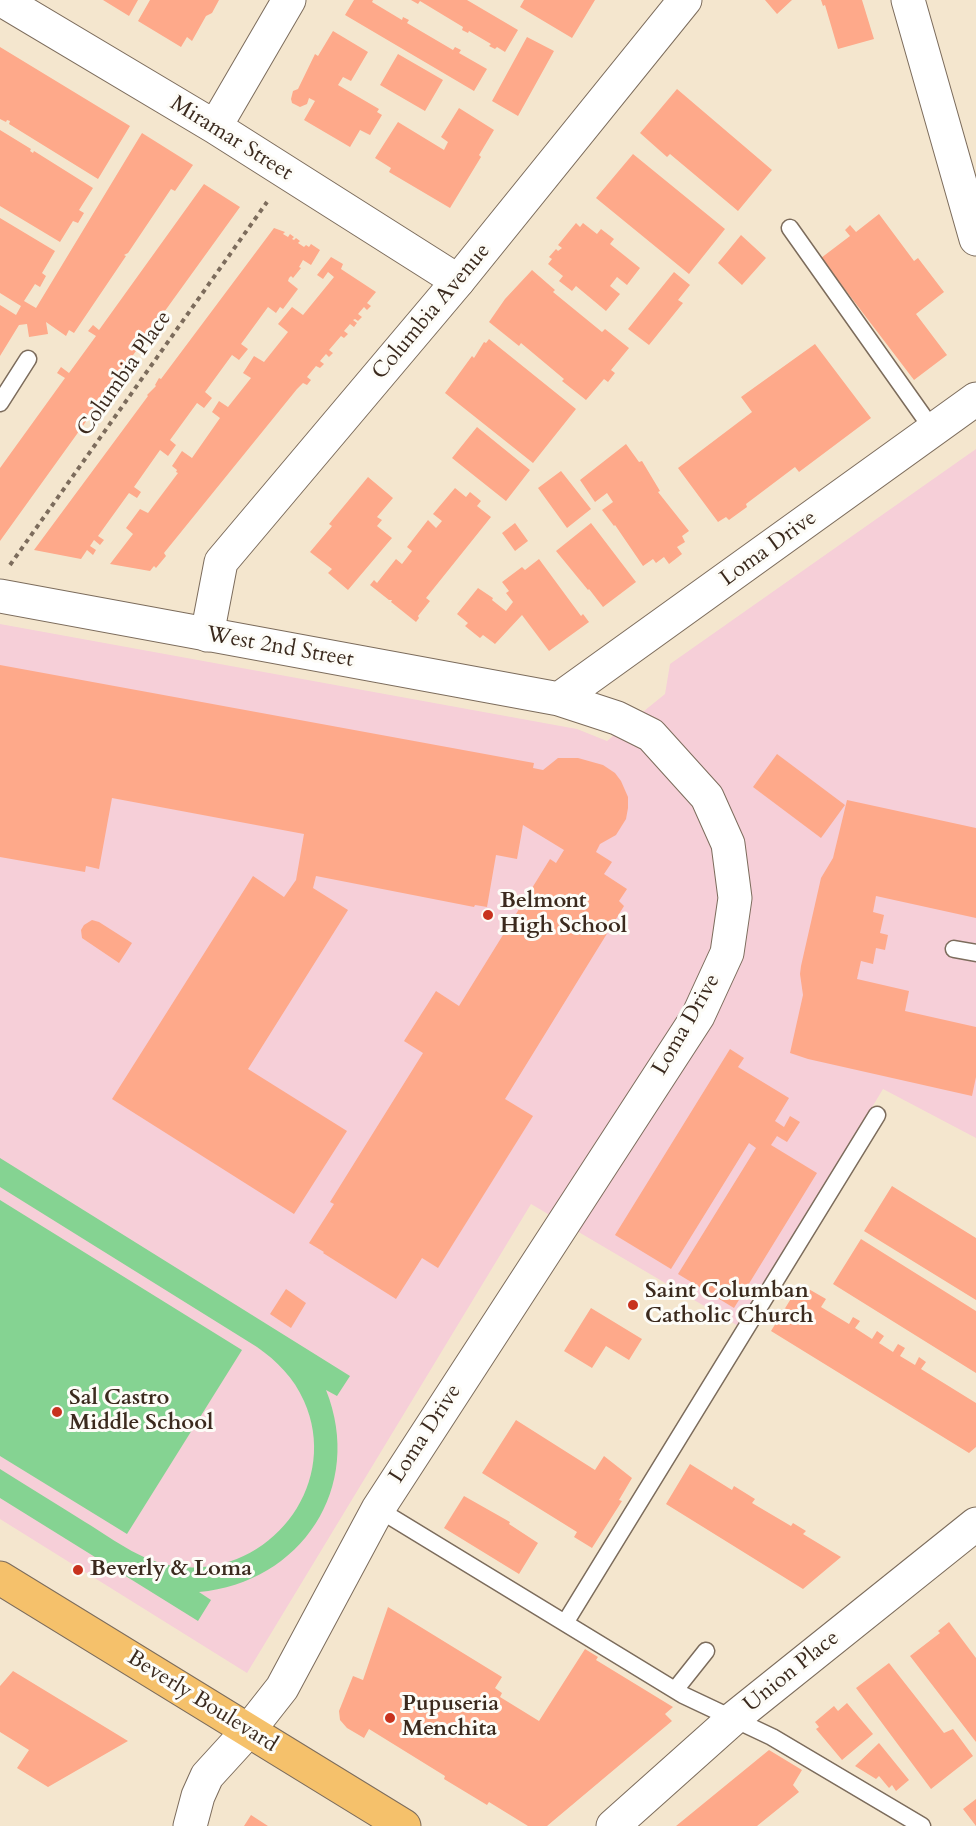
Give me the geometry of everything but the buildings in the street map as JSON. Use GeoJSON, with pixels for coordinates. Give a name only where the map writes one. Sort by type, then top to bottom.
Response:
{"type":"FeatureCollection","features":[{"type":"Feature","properties":{"kind":"main road","name":"Beverly Boulevard"},"geometry":{"type":"LineString","coordinates":[[0,1578],[404,1826]]}},
{"type":"Feature","properties":{"kind":"street","name":"Miramar Street"},"geometry":{"type":"LineString","coordinates":[[2,0],[215,127],[458,281]]}},
{"type":"Feature","properties":{"kind":"street"},"geometry":{"type":"LineString","coordinates":[[215,127],[289,0]]}},
{"type":"Feature","properties":{"kind":"street","name":"Columbia Avenue"},"geometry":{"type":"LineString","coordinates":[[207,635],[221,562],[458,281],[686,0]]}},
{"type":"Feature","properties":{"kind":"street"},"geometry":{"type":"LineString","coordinates":[[908,0],[976,238]]}},
{"type":"Feature","properties":{"kind":"street","name":"Loma Drive"},"geometry":{"type":"LineString","coordinates":[[559,699],[976,399]]}},
{"type":"Feature","properties":{"kind":"street","name":"West 2nd Street"},"geometry":{"type":"LineString","coordinates":[[0,596],[559,699]]}},
{"type":"Feature","properties":{"kind":"street","name":"Loma Drive"},"geometry":{"type":"LineString","coordinates":[[190,1826],[198,1796],[207,1776],[249,1730],[282,1688],[378,1509],[698,1016],[727,953],[735,898],[734,887],[728,844],[707,796],[651,735],[617,718],[559,699]]}},
{"type":"Feature","properties":{"kind":"street","name":"Union Place"},"geometry":{"type":"LineString","coordinates":[[613,1826],[734,1718],[976,1524]]}},
{"type":"Feature","properties":{"kind":"lane"},"geometry":{"type":"LineString","coordinates":[[790,228],[933,430]]}},
{"type":"Feature","properties":{"kind":"lane"},"geometry":{"type":"LineString","coordinates":[[0,404],[28,359]]}},
{"type":"Feature","properties":{"kind":"lane"},"geometry":{"type":"LineString","coordinates":[[954,949],[976,953]]}},
{"type":"Feature","properties":{"kind":"lane"},"geometry":{"type":"LineString","coordinates":[[566,1623],[877,1115]]}},
{"type":"Feature","properties":{"kind":"lane"},"geometry":{"type":"LineString","coordinates":[[378,1509],[675,1690],[772,1737],[922,1826]]}},
{"type":"Feature","properties":{"kind":"lane"},"geometry":{"type":"LineString","coordinates":[[675,1690],[706,1651]]}},
{"type":"Feature","properties":{"kind":"path","name":"Columbia Place"},"geometry":{"type":"LineString","coordinates":[[10,565],[267,202]]}},
{"type":"Feature","properties":{"kind":"shaded area","name":"Belmont High School"},"geometry":{"type":"Polygon","coordinates":[[[976,449],[976,1138],[883,1089],[740,1327],[531,1204],[247,1673],[0,1519],[0,624],[577,729],[607,741],[665,694],[670,664],[976,449]]]}},
{"type":"Feature","properties":{"kind":"green space"},"geometry":{"type":"Polygon","coordinates":[[[0,1158],[350,1376],[337,1396],[326,1390],[336,1426],[337,1461],[330,1494],[315,1524],[294,1550],[267,1570],[235,1585],[199,1592],[211,1600],[198,1621],[0,1498],[0,1469],[144,1557],[156,1562],[183,1567],[215,1565],[244,1556],[270,1539],[290,1518],[305,1492],[313,1463],[313,1432],[304,1401],[284,1371],[257,1347],[0,1187],[0,1158]]]}},
{"type":"Feature","properties":{"kind":"green space"},"geometry":{"type":"Polygon","coordinates":[[[0,1200],[242,1350],[127,1534],[0,1456],[0,1200]]]}},
{"type":"Feature","properties":{"kind":"place","name":"Belmont High School"},"geometry":{"type":"Point","coordinates":[488,915]}},
{"type":"Feature","properties":{"kind":"place","name":"Saint Columban Catholic Church"},"geometry":{"type":"Point","coordinates":[633,1305]}},
{"type":"Feature","properties":{"kind":"place","name":"Sal Castro Middle School"},"geometry":{"type":"Point","coordinates":[57,1412]}},
{"type":"Feature","properties":{"kind":"place","name":"Beverly & Loma"},"geometry":{"type":"Point","coordinates":[78,1570]}},
{"type":"Feature","properties":{"kind":"place","name":"Pupuseria Menchita"},"geometry":{"type":"Point","coordinates":[390,1718]}}]}
